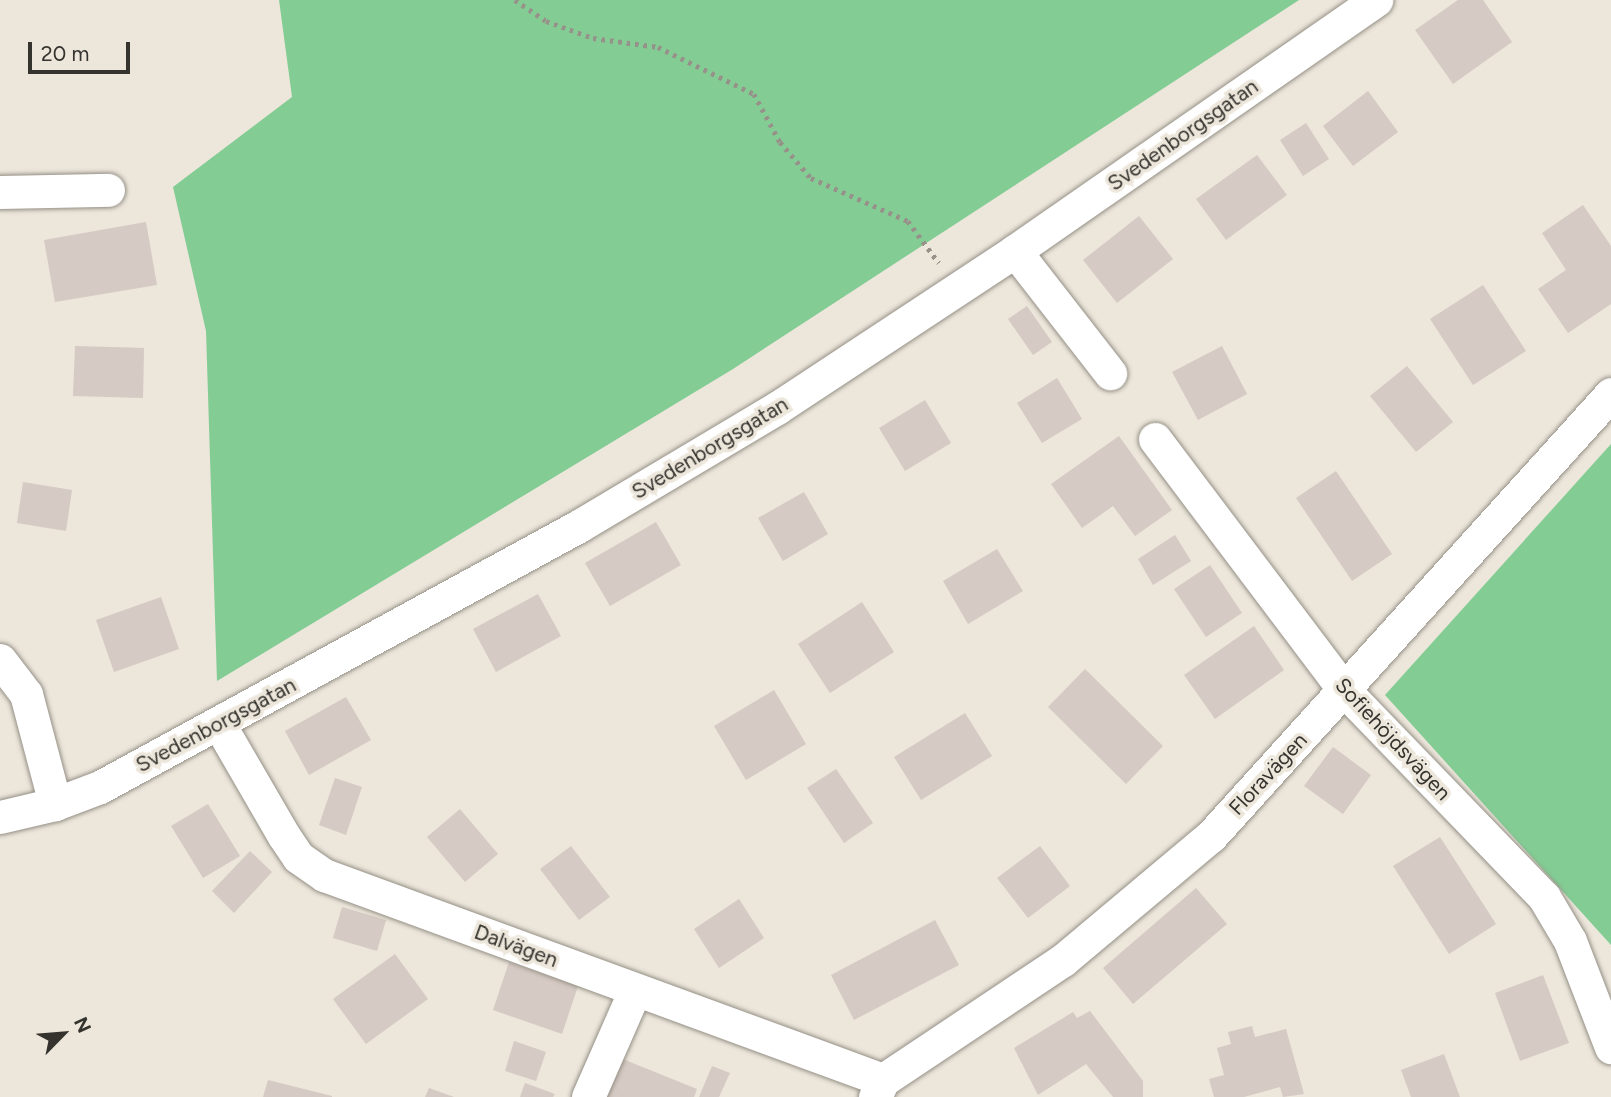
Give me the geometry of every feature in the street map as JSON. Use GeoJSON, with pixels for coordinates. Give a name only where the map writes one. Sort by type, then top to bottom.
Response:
{"type":"FeatureCollection","features":[{"type":"Feature","properties":{"kind":"street","name":"Svedenborgsgatan"},"geometry":{"type":"LineString","coordinates":[[0,817],[55,804],[100,787],[579,526],[777,408],[1015,251],[1376,0]]}},
{"type":"Feature","properties":{"kind":"street"},"geometry":{"type":"LineString","coordinates":[[0,192],[108,190]]}},
{"type":"Feature","properties":{"kind":"street"},"geometry":{"type":"LineString","coordinates":[[1015,251],[1110,373]]}},
{"type":"Feature","properties":{"kind":"street","name":"Floravägen"},"geometry":{"type":"LineString","coordinates":[[879,1089],[1063,960],[1211,836],[1611,394]]}},
{"type":"Feature","properties":{"kind":"street","name":"Sofiehöjdsvägen"},"geometry":{"type":"LineString","coordinates":[[1155,439],[1345,691],[1544,897],[1604,1006],[1611,1046]]}},
{"type":"Feature","properties":{"kind":"street"},"geometry":{"type":"LineString","coordinates":[[0,660],[26,694],[55,804]]}},
{"type":"Feature","properties":{"kind":"street","name":"Dalvägen"},"geometry":{"type":"LineString","coordinates":[[219,724],[298,857],[324,875],[635,990],[879,1089]]}},
{"type":"Feature","properties":{"kind":"street"},"geometry":{"type":"LineString","coordinates":[[588,1097],[635,990]]}},
{"type":"Feature","properties":{"kind":"path"},"geometry":{"type":"LineString","coordinates":[[515,0],[546,21],[593,38],[658,47],[754,94],[780,142],[811,178],[908,220],[944,270]]}},
{"type":"Feature","properties":{"kind":"green space"},"geometry":{"type":"Polygon","coordinates":[[[279,0],[1299,0],[733,369],[217,681],[206,331],[173,187],[292,97],[279,0]]]}},
{"type":"Feature","properties":{"kind":"green space"},"geometry":{"type":"Polygon","coordinates":[[[1611,444],[1611,945],[1385,695],[1611,444]]]}},
{"type":"Feature","properties":{"kind":"building"},"geometry":{"type":"Polygon","coordinates":[[[1458,0],[1483,0],[1512,42],[1453,84],[1415,30],[1458,0]]]}},
{"type":"Feature","properties":{"kind":"building"},"geometry":{"type":"Polygon","coordinates":[[[1368,91],[1398,132],[1353,166],[1323,126],[1368,91]]]}},
{"type":"Feature","properties":{"kind":"building"},"geometry":{"type":"Polygon","coordinates":[[[1306,123],[1329,159],[1303,176],[1280,140],[1306,123]]]}},
{"type":"Feature","properties":{"kind":"building"},"geometry":{"type":"Polygon","coordinates":[[[1257,155],[1287,195],[1226,240],[1196,199],[1257,155]]]}},
{"type":"Feature","properties":{"kind":"building"},"geometry":{"type":"Polygon","coordinates":[[[1583,205],[1611,246],[1611,304],[1568,333],[1538,289],[1566,270],[1542,233],[1583,205]]]}},
{"type":"Feature","properties":{"kind":"building"},"geometry":{"type":"Polygon","coordinates":[[[1139,216],[1173,259],[1117,303],[1083,260],[1139,216]]]}},
{"type":"Feature","properties":{"kind":"building"},"geometry":{"type":"Polygon","coordinates":[[[146,222],[157,285],[55,302],[44,240],[146,222]]]}},
{"type":"Feature","properties":{"kind":"building"},"geometry":{"type":"Polygon","coordinates":[[[1483,285],[1526,351],[1473,385],[1430,319],[1483,285]]]}},
{"type":"Feature","properties":{"kind":"building"},"geometry":{"type":"Polygon","coordinates":[[[1027,306],[1052,342],[1033,355],[1008,319],[1027,306]]]}},
{"type":"Feature","properties":{"kind":"building"},"geometry":{"type":"Polygon","coordinates":[[[75,346],[144,348],[143,398],[73,396],[75,346]]]}},
{"type":"Feature","properties":{"kind":"building"},"geometry":{"type":"Polygon","coordinates":[[[1222,346],[1247,394],[1198,420],[1172,372],[1222,346]]]}},
{"type":"Feature","properties":{"kind":"building"},"geometry":{"type":"Polygon","coordinates":[[[1407,366],[1453,422],[1416,452],[1370,396],[1407,366]]]}},
{"type":"Feature","properties":{"kind":"building"},"geometry":{"type":"Polygon","coordinates":[[[1057,378],[1082,419],[1042,443],[1017,403],[1057,378]]]}},
{"type":"Feature","properties":{"kind":"building"},"geometry":{"type":"Polygon","coordinates":[[[925,400],[951,443],[905,471],[879,428],[925,400]]]}},
{"type":"Feature","properties":{"kind":"building"},"geometry":{"type":"Polygon","coordinates":[[[1119,436],[1172,510],[1135,536],[1113,506],[1082,528],[1051,484],[1119,436]]]}},
{"type":"Feature","properties":{"kind":"building"},"geometry":{"type":"Polygon","coordinates":[[[1336,471],[1392,554],[1352,581],[1296,498],[1336,471]]]}},
{"type":"Feature","properties":{"kind":"building"},"geometry":{"type":"Polygon","coordinates":[[[23,482],[72,490],[66,531],[17,523],[23,482]]]}},
{"type":"Feature","properties":{"kind":"building"},"geometry":{"type":"Polygon","coordinates":[[[804,492],[828,534],[783,561],[758,518],[804,492]]]}},
{"type":"Feature","properties":{"kind":"building"},"geometry":{"type":"Polygon","coordinates":[[[656,522],[681,565],[610,606],[585,563],[656,522]]]}},
{"type":"Feature","properties":{"kind":"building"},"geometry":{"type":"Polygon","coordinates":[[[1175,535],[1191,561],[1153,585],[1138,559],[1175,535]]]}},
{"type":"Feature","properties":{"kind":"building"},"geometry":{"type":"Polygon","coordinates":[[[997,549],[1023,591],[968,624],[943,581],[997,549]]]}},
{"type":"Feature","properties":{"kind":"building"},"geometry":{"type":"Polygon","coordinates":[[[1210,565],[1242,613],[1206,637],[1174,589],[1210,565]]]}},
{"type":"Feature","properties":{"kind":"building"},"geometry":{"type":"Polygon","coordinates":[[[538,594],[561,636],[496,672],[473,629],[538,594]]]}},
{"type":"Feature","properties":{"kind":"building"},"geometry":{"type":"Polygon","coordinates":[[[161,597],[179,649],[114,672],[96,620],[161,597]]]}},
{"type":"Feature","properties":{"kind":"building"},"geometry":{"type":"Polygon","coordinates":[[[862,602],[894,652],[830,693],[798,644],[862,602]]]}},
{"type":"Feature","properties":{"kind":"building"},"geometry":{"type":"Polygon","coordinates":[[[1254,626],[1284,670],[1215,719],[1184,675],[1254,626]]]}},
{"type":"Feature","properties":{"kind":"building"},"geometry":{"type":"Polygon","coordinates":[[[1085,669],[1163,746],[1126,784],[1048,707],[1085,669]]]}},
{"type":"Feature","properties":{"kind":"building"},"geometry":{"type":"Polygon","coordinates":[[[774,690],[806,744],[746,780],[714,726],[774,690]]]}},
{"type":"Feature","properties":{"kind":"building"},"geometry":{"type":"Polygon","coordinates":[[[346,697],[371,740],[309,775],[285,731],[346,697]]]}},
{"type":"Feature","properties":{"kind":"building"},"geometry":{"type":"Polygon","coordinates":[[[965,713],[992,756],[921,800],[894,757],[965,713]]]}},
{"type":"Feature","properties":{"kind":"building"},"geometry":{"type":"Polygon","coordinates":[[[1333,747],[1371,775],[1343,814],[1304,786],[1333,747]]]}},
{"type":"Feature","properties":{"kind":"building"},"geometry":{"type":"Polygon","coordinates":[[[836,769],[873,823],[844,843],[807,788],[836,769]]]}},
{"type":"Feature","properties":{"kind":"building"},"geometry":{"type":"Polygon","coordinates":[[[335,778],[362,787],[346,835],[319,825],[335,778]]]}},
{"type":"Feature","properties":{"kind":"building"},"geometry":{"type":"Polygon","coordinates":[[[208,804],[240,856],[203,878],[171,826],[208,804]]]}},
{"type":"Feature","properties":{"kind":"building"},"geometry":{"type":"Polygon","coordinates":[[[460,809],[498,854],[465,882],[427,837],[460,809]]]}},
{"type":"Feature","properties":{"kind":"building"},"geometry":{"type":"Polygon","coordinates":[[[1440,837],[1496,924],[1449,954],[1393,866],[1440,837]]]}},
{"type":"Feature","properties":{"kind":"building"},"geometry":{"type":"Polygon","coordinates":[[[571,846],[610,897],[579,920],[540,869],[571,846]]]}},
{"type":"Feature","properties":{"kind":"building"},"geometry":{"type":"Polygon","coordinates":[[[1040,846],[1070,886],[1028,918],[997,878],[1040,846]]]}},
{"type":"Feature","properties":{"kind":"building"},"geometry":{"type":"Polygon","coordinates":[[[250,851],[272,872],[234,913],[212,891],[250,851]]]}},
{"type":"Feature","properties":{"kind":"building"},"geometry":{"type":"Polygon","coordinates":[[[1196,888],[1227,924],[1133,1004],[1103,968],[1196,888]]]}},
{"type":"Feature","properties":{"kind":"building"},"geometry":{"type":"Polygon","coordinates":[[[739,899],[764,938],[719,968],[694,929],[739,899]]]}},
{"type":"Feature","properties":{"kind":"building"},"geometry":{"type":"Polygon","coordinates":[[[342,907],[386,920],[377,951],[333,938],[342,907]]]}},
{"type":"Feature","properties":{"kind":"building"},"geometry":{"type":"Polygon","coordinates":[[[935,920],[959,965],[854,1020],[831,975],[935,920]]]}},
{"type":"Feature","properties":{"kind":"building"},"geometry":{"type":"Polygon","coordinates":[[[395,954],[428,999],[366,1044],[333,999],[395,954]]]}},
{"type":"Feature","properties":{"kind":"building"},"geometry":{"type":"Polygon","coordinates":[[[509,962],[578,986],[562,1034],[493,1010],[509,962]]]}},
{"type":"Feature","properties":{"kind":"building"},"geometry":{"type":"Polygon","coordinates":[[[1543,975],[1569,1043],[1520,1061],[1495,993],[1543,975]]]}},
{"type":"Feature","properties":{"kind":"building"},"geometry":{"type":"Polygon","coordinates":[[[1090,1011],[1143,1081],[1143,1097],[1113,1097],[1086,1064],[1038,1095],[1014,1048],[1073,1012],[1077,1018],[1090,1011]]]}},
{"type":"Feature","properties":{"kind":"building"},"geometry":{"type":"Polygon","coordinates":[[[1252,1026],[1255,1037],[1286,1029],[1304,1094],[1283,1097],[1280,1087],[1244,1097],[1214,1097],[1209,1079],[1224,1075],[1217,1048],[1231,1044],[1228,1032],[1252,1026]]]}},
{"type":"Feature","properties":{"kind":"building"},"geometry":{"type":"Polygon","coordinates":[[[514,1041],[546,1052],[536,1081],[505,1071],[514,1041]]]}},
{"type":"Feature","properties":{"kind":"building"},"geometry":{"type":"Polygon","coordinates":[[[1444,1054],[1460,1097],[1411,1097],[1401,1070],[1444,1054]]]}},
{"type":"Feature","properties":{"kind":"building"},"geometry":{"type":"Polygon","coordinates":[[[620,1058],[697,1089],[694,1097],[605,1097],[620,1058]]]}},
{"type":"Feature","properties":{"kind":"building"},"geometry":{"type":"Polygon","coordinates":[[[712,1066],[730,1073],[719,1097],[699,1097],[712,1066]]]}},
{"type":"Feature","properties":{"kind":"building"},"geometry":{"type":"Polygon","coordinates":[[[268,1080],[332,1096],[332,1097],[263,1097],[268,1080]]]}},
{"type":"Feature","properties":{"kind":"building"},"geometry":{"type":"Polygon","coordinates":[[[525,1083],[555,1094],[553,1097],[520,1097],[525,1083]]]}},
{"type":"Feature","properties":{"kind":"building"},"geometry":{"type":"Polygon","coordinates":[[[429,1088],[454,1097],[425,1097],[429,1088]]]}}]}
